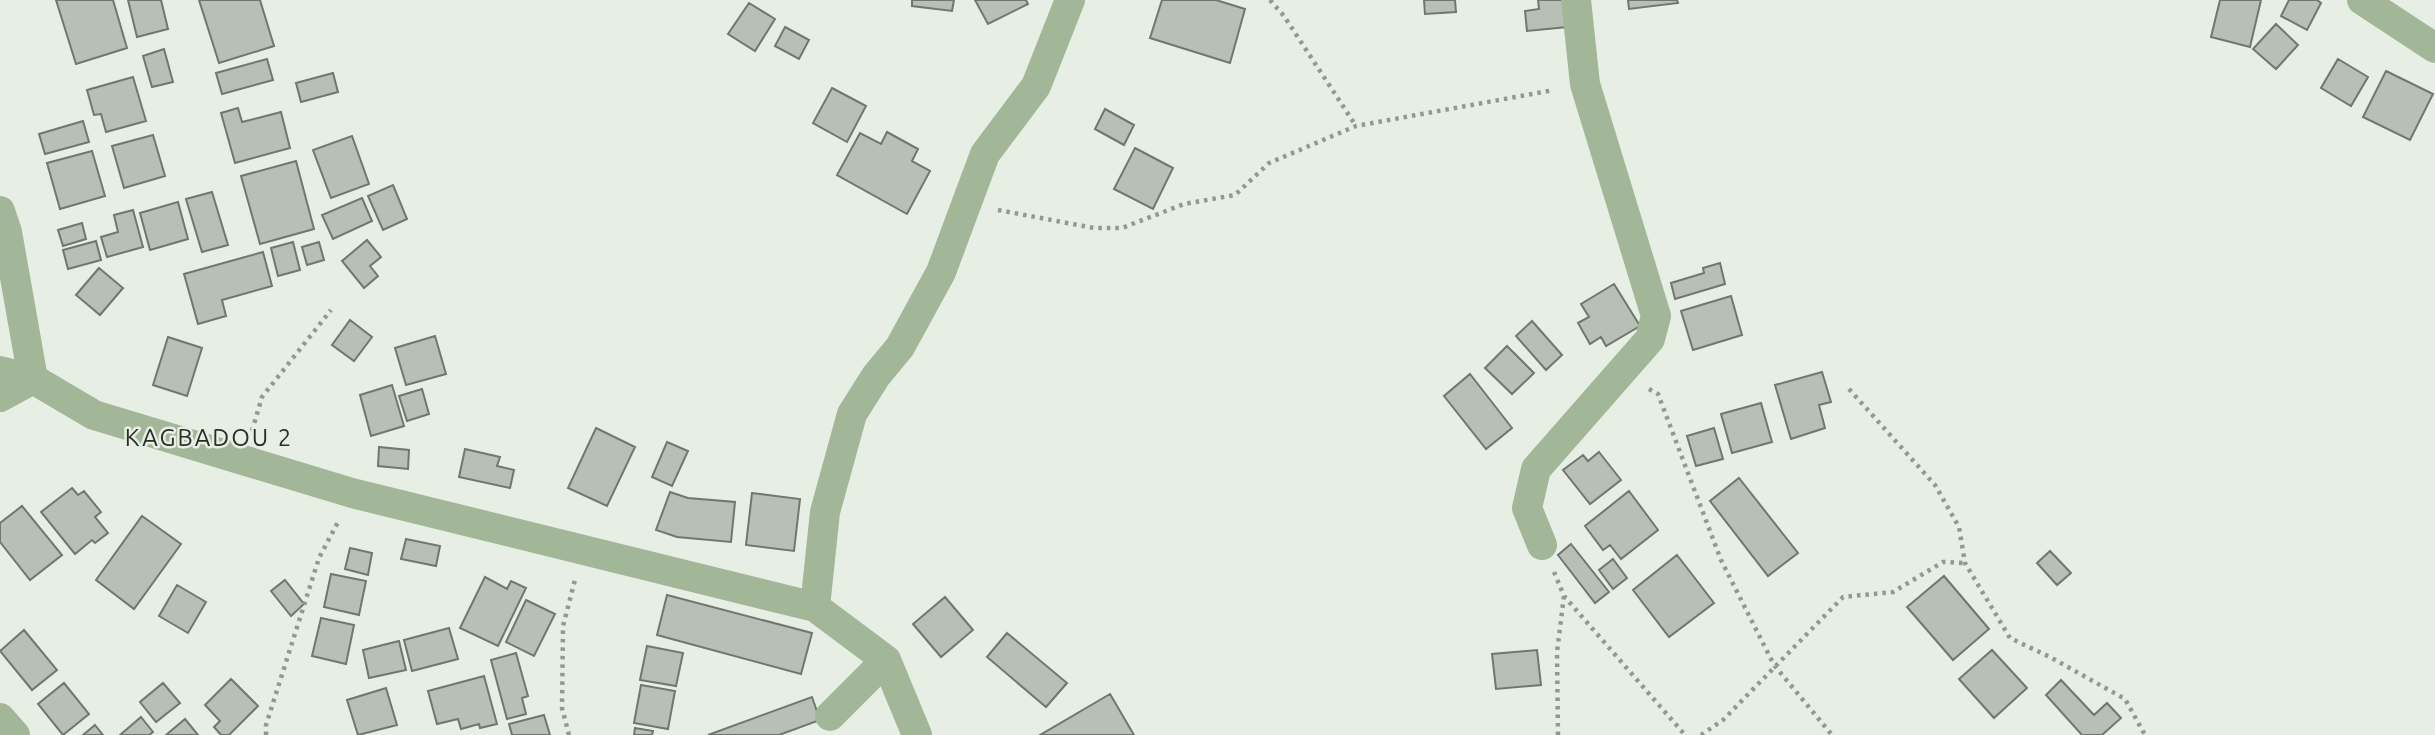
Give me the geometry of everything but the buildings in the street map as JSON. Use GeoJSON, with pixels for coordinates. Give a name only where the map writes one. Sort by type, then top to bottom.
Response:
{"type":"FeatureCollection","features":[{"type":"Feature","properties":{"kind":"street"},"geometry":{"type":"LineString","coordinates":[[815,607],[825,512],[852,414],[876,376],[900,347],[941,272],[985,154],[1035,86],[1070,0]]}},
{"type":"Feature","properties":{"kind":"street"},"geometry":{"type":"LineString","coordinates":[[1542,545],[1527,508],[1536,469],[1650,339],[1656,316],[1586,84],[1576,0]]}},
{"type":"Feature","properties":{"kind":"street"},"geometry":{"type":"LineString","coordinates":[[2362,0],[2435,48]]}},
{"type":"Feature","properties":{"kind":"street"},"geometry":{"type":"LineString","coordinates":[[0,211],[7,232],[33,379]]}},
{"type":"Feature","properties":{"kind":"street"},"geometry":{"type":"LineString","coordinates":[[0,371],[33,379],[94,415],[352,493],[815,607],[886,660],[917,735]]}},
{"type":"Feature","properties":{"kind":"street"},"geometry":{"type":"LineString","coordinates":[[0,397],[33,379]]}},
{"type":"Feature","properties":{"kind":"street"},"geometry":{"type":"LineString","coordinates":[[830,716],[886,660]]}},
{"type":"Feature","properties":{"kind":"street"},"geometry":{"type":"LineString","coordinates":[[0,718],[15,735]]}},
{"type":"Feature","properties":{"kind":"path"},"geometry":{"type":"LineString","coordinates":[[1270,0],[1284,16],[1356,126]]}},
{"type":"Feature","properties":{"kind":"path"},"geometry":{"type":"LineString","coordinates":[[966,205],[1094,228],[1122,228],[1184,204],[1235,195],[1269,163],[1356,126],[1586,84]]}},
{"type":"Feature","properties":{"kind":"path"},"geometry":{"type":"LineString","coordinates":[[242,460],[262,397],[331,310]]}},
{"type":"Feature","properties":{"kind":"path"},"geometry":{"type":"LineString","coordinates":[[1621,372],[1658,394],[1721,560],[1774,665],[1832,735]]}},
{"type":"Feature","properties":{"kind":"path"},"geometry":{"type":"LineString","coordinates":[[1849,389],[1935,485],[1959,527],[1965,563],[2010,638],[2050,657],[2124,699],[2145,735]]}},
{"type":"Feature","properties":{"kind":"path"},"geometry":{"type":"LineString","coordinates":[[266,735],[266,725],[319,558],[352,493]]}},
{"type":"Feature","properties":{"kind":"path"},"geometry":{"type":"LineString","coordinates":[[1542,545],[1564,596],[1685,735]]}},
{"type":"Feature","properties":{"kind":"path"},"geometry":{"type":"LineString","coordinates":[[569,735],[562,708],[563,626],[584,549]]}},
{"type":"Feature","properties":{"kind":"path"},"geometry":{"type":"LineString","coordinates":[[1701,735],[1723,720],[1843,597],[1893,592],[1943,562],[1965,563]]}},
{"type":"Feature","properties":{"kind":"path"},"geometry":{"type":"LineString","coordinates":[[1558,735],[1557,652],[1564,596]]}},
{"type":"Feature","properties":{"kind":"district","name":"KAGBADOU 2"},"geometry":{"type":"Point","coordinates":[209,438]}}]}
